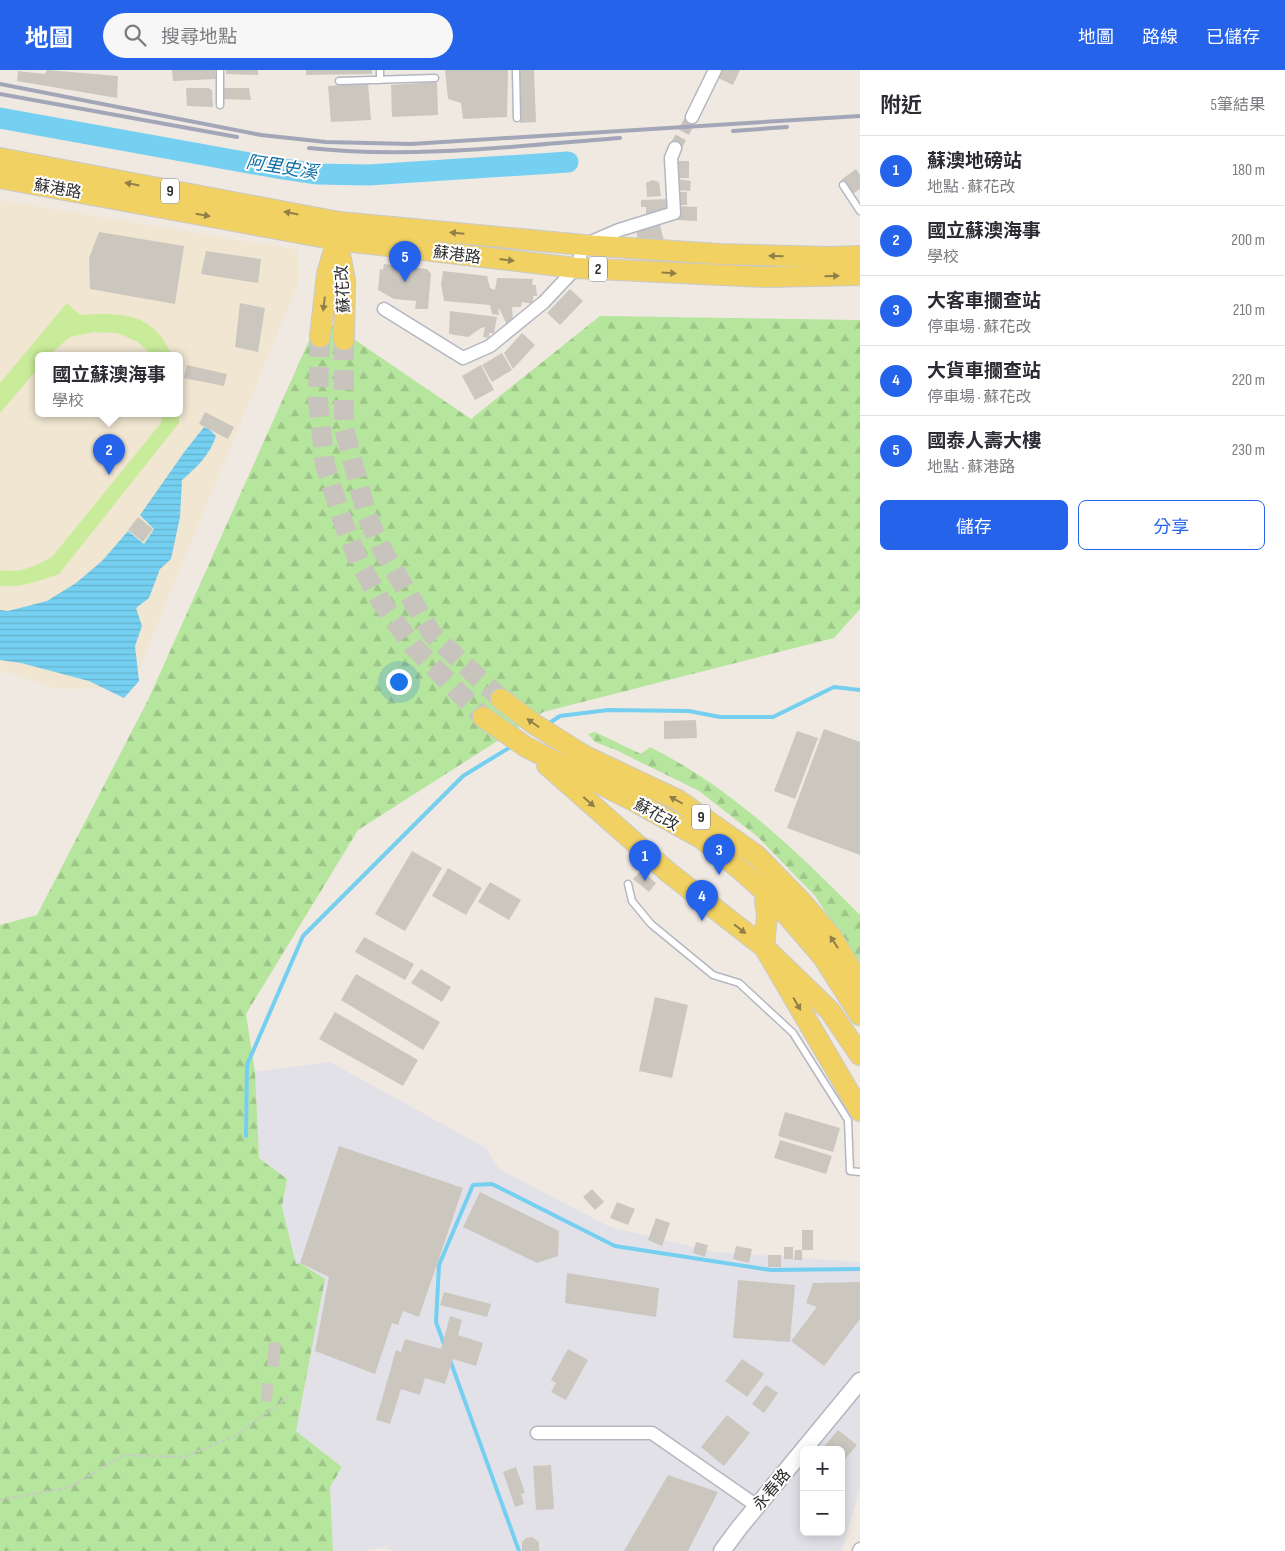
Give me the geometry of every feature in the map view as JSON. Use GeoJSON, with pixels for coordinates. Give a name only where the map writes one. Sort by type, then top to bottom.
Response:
{"type":"FeatureCollection","features":[{"type":"Feature","properties":{"kind":"main road","name":"蘇港路"},"geometry":{"type":"LineString","coordinates":[[0,158],[77,182],[338,231],[576,268],[766,277],[860,275]]}},
{"type":"Feature","properties":{"kind":"main road","name":"蘇港路"},"geometry":{"type":"LineString","coordinates":[[0,178],[77,182]]}},
{"type":"Feature","properties":{"kind":"main road","name":"蘇港路"},"geometry":{"type":"LineString","coordinates":[[338,231],[719,254],[860,256]]}},
{"type":"Feature","properties":{"kind":"main road","name":"蘇花改"},"geometry":{"type":"LineString","coordinates":[[320,337],[327,274],[338,231]]}},
{"type":"Feature","properties":{"kind":"main road","name":"蘇花改"},"geometry":{"type":"LineString","coordinates":[[338,231],[345,280],[344,340]]}},
{"type":"Feature","properties":{"kind":"main road","name":"蘇花改"},"geometry":{"type":"LineString","coordinates":[[501,700],[534,724],[585,756],[678,800],[756,855],[800,900],[831,936],[860,984]]}},
{"type":"Feature","properties":{"kind":"main road","name":"蘇花改"},"geometry":{"type":"LineString","coordinates":[[483,716],[526,747],[634,800],[701,838],[774,900],[823,957],[860,1015]]}},
{"type":"Feature","properties":{"kind":"main road"},"geometry":{"type":"LineString","coordinates":[[526,747],[561,769],[603,789],[667,824],[723,862],[766,900],[816,954],[860,1015]]}},
{"type":"Feature","properties":{"kind":"main road"},"geometry":{"type":"LineString","coordinates":[[526,747],[668,872],[764,947],[830,1011],[860,1055]]}},
{"type":"Feature","properties":{"kind":"main road"},"geometry":{"type":"LineString","coordinates":[[766,900],[767,916],[764,947],[860,1111]]}},
{"type":"Feature","properties":{"kind":"street"},"geometry":{"type":"LineString","coordinates":[[692,117],[715,70]]}},
{"type":"Feature","properties":{"kind":"street"},"geometry":{"type":"LineString","coordinates":[[384,309],[463,358],[490,346],[544,302],[576,268],[584,245],[619,230],[674,213],[671,158],[675,148]]}},
{"type":"Feature","properties":{"kind":"street","name":"永春路"},"geometry":{"type":"LineString","coordinates":[[722,1551],[860,1381]]}},
{"type":"Feature","properties":{"kind":"street"},"geometry":{"type":"LineString","coordinates":[[537,1433],[652,1434],[757,1506]]}},
{"type":"Feature","properties":{"kind":"lane"},"geometry":{"type":"LineString","coordinates":[[220,70],[220,105]]}},
{"type":"Feature","properties":{"kind":"lane"},"geometry":{"type":"LineString","coordinates":[[380,70],[380,80]]}},
{"type":"Feature","properties":{"kind":"lane"},"geometry":{"type":"LineString","coordinates":[[516,70],[517,118]]}},
{"type":"Feature","properties":{"kind":"lane"},"geometry":{"type":"LineString","coordinates":[[339,81],[435,78]]}},
{"type":"Feature","properties":{"kind":"lane"},"geometry":{"type":"LineString","coordinates":[[843,185],[860,212]]}},
{"type":"Feature","properties":{"kind":"lane"},"geometry":{"type":"LineString","coordinates":[[628,884],[632,901],[651,924],[713,975],[739,983],[793,1033],[848,1120],[850,1171],[860,1172]]}},
{"type":"Feature","properties":{"kind":"path"},"geometry":{"type":"LineString","coordinates":[[0,1500],[70,1486],[124,1455],[186,1457],[236,1435],[288,1397]]}},
{"type":"Feature","properties":{"kind":"shaded area"},"geometry":{"type":"Polygon","coordinates":[[[0,200],[298,250],[299,281],[131,688],[58,689],[0,670],[0,200]]]}},
{"type":"Feature","properties":{"kind":"shaded area"},"geometry":{"type":"Polygon","coordinates":[[[330,1062],[486,1148],[499,1169],[610,1227],[715,1252],[860,1262],[860,1487],[842,1551],[392,1551],[385,1547],[362,1551],[333,1551],[330,1487],[342,1467],[296,1431],[325,1279],[296,1264],[282,1207],[287,1179],[259,1158],[255,1072],[330,1062]]]}},
{"type":"Feature","properties":{"kind":"green space"},"geometry":{"type":"Polygon","coordinates":[[[67,303],[80,315],[122,315],[146,323],[165,341],[170,352],[149,352],[138,342],[117,333],[93,332],[70,337],[53,352],[35,352],[35,372],[0,413],[0,383],[67,303]]]}},
{"type":"Feature","properties":{"kind":"green space"},"geometry":{"type":"Polygon","coordinates":[[[320,316],[471,419],[600,316],[860,320],[860,609],[834,638],[543,712],[358,830],[246,1014],[255,1072],[259,1158],[287,1179],[282,1207],[296,1264],[300,1263],[325,1279],[296,1431],[342,1467],[330,1487],[333,1551],[0,1551],[0,925],[37,915],[149,698],[320,316]]]}},
{"type":"Feature","properties":{"kind":"green space"},"geometry":{"type":"Polygon","coordinates":[[[162,417],[179,417],[179,423],[59,574],[23,585],[0,586],[0,570],[21,570],[52,557],[161,423],[162,417]]]}},
{"type":"Feature","properties":{"kind":"green space"},"geometry":{"type":"Polygon","coordinates":[[[595,732],[641,754],[650,747],[680,763],[736,801],[762,822],[860,915],[860,965],[815,896],[758,837],[699,791],[616,750],[595,742],[588,734],[595,732]]]}},
{"type":"Feature","properties":{"kind":"water"},"geometry":{"type":"Polygon","coordinates":[[[204,427],[216,436],[207,455],[182,480],[180,517],[171,559],[160,569],[149,598],[136,608],[142,626],[135,646],[139,681],[124,698],[89,681],[21,663],[0,660],[0,610],[8,611],[47,601],[76,583],[102,561],[128,531],[144,544],[154,529],[140,515],[204,427]]]}},
{"type":"Feature","properties":{"kind":"building"},"geometry":{"type":"Polygon","coordinates":[[[47,70],[118,76],[117,98],[17,81],[18,71],[45,74],[47,70]]]}},
{"type":"Feature","properties":{"kind":"building"},"geometry":{"type":"Polygon","coordinates":[[[172,70],[215,70],[216,79],[173,81],[172,70]]]}},
{"type":"Feature","properties":{"kind":"building"},"geometry":{"type":"Polygon","coordinates":[[[226,70],[258,70],[258,75],[226,74],[226,70]]]}},
{"type":"Feature","properties":{"kind":"building"},"geometry":{"type":"Polygon","coordinates":[[[306,70],[372,70],[372,74],[306,75],[306,70]]]}},
{"type":"Feature","properties":{"kind":"building"},"geometry":{"type":"Polygon","coordinates":[[[445,70],[508,70],[507,117],[463,119],[461,103],[448,99],[445,70]]]}},
{"type":"Feature","properties":{"kind":"building"},"geometry":{"type":"Polygon","coordinates":[[[518,70],[534,70],[536,122],[520,123],[518,70]]]}},
{"type":"Feature","properties":{"kind":"building"},"geometry":{"type":"Polygon","coordinates":[[[719,70],[740,70],[733,85],[716,77],[719,70]]]}},
{"type":"Feature","properties":{"kind":"building"},"geometry":{"type":"Polygon","coordinates":[[[437,82],[438,115],[392,117],[391,85],[437,82]]]}},
{"type":"Feature","properties":{"kind":"building"},"geometry":{"type":"Polygon","coordinates":[[[368,83],[371,120],[331,122],[328,86],[368,83]]]}},
{"type":"Feature","properties":{"kind":"building"},"geometry":{"type":"Polygon","coordinates":[[[186,88],[208,88],[212,90],[213,107],[187,106],[186,88]]]}},
{"type":"Feature","properties":{"kind":"building"},"geometry":{"type":"Polygon","coordinates":[[[224,88],[249,88],[251,100],[223,99],[224,88]]]}},
{"type":"Feature","properties":{"kind":"building"},"geometry":{"type":"Polygon","coordinates":[[[678,161],[689,161],[689,178],[678,178],[678,161]]]}},
{"type":"Feature","properties":{"kind":"building"},"geometry":{"type":"Polygon","coordinates":[[[856,169],[860,175],[860,189],[851,195],[841,180],[856,169]]]}},
{"type":"Feature","properties":{"kind":"building"},"geometry":{"type":"Polygon","coordinates":[[[676,179],[691,181],[690,191],[676,190],[676,179]]]}},
{"type":"Feature","properties":{"kind":"building"},"geometry":{"type":"Polygon","coordinates":[[[652,180],[659,182],[661,196],[647,197],[646,183],[652,180]]]}},
{"type":"Feature","properties":{"kind":"building"},"geometry":{"type":"Polygon","coordinates":[[[676,192],[687,192],[687,205],[676,205],[676,192]]]}},
{"type":"Feature","properties":{"kind":"building"},"geometry":{"type":"Polygon","coordinates":[[[669,199],[669,207],[649,208],[671,207],[671,214],[646,214],[646,207],[641,207],[641,200],[669,199]]]}},
{"type":"Feature","properties":{"kind":"building"},"geometry":{"type":"Polygon","coordinates":[[[676,206],[697,207],[697,221],[676,220],[676,206]]]}},
{"type":"Feature","properties":{"kind":"building"},"geometry":{"type":"Polygon","coordinates":[[[659,221],[664,241],[637,240],[637,226],[659,221]]]}},
{"type":"Feature","properties":{"kind":"building"},"geometry":{"type":"Polygon","coordinates":[[[99,232],[184,246],[175,304],[90,289],[89,258],[99,232]]]}},
{"type":"Feature","properties":{"kind":"building"},"geometry":{"type":"Polygon","coordinates":[[[206,251],[261,259],[258,283],[201,274],[206,251]]]}},
{"type":"Feature","properties":{"kind":"building"},"geometry":{"type":"Polygon","coordinates":[[[384,264],[427,269],[431,274],[428,309],[415,309],[416,301],[394,299],[378,290],[380,269],[383,270],[384,264]]]}},
{"type":"Feature","properties":{"kind":"building"},"geometry":{"type":"Polygon","coordinates":[[[443,271],[487,276],[490,288],[495,290],[497,278],[533,279],[532,285],[536,285],[537,296],[533,296],[533,304],[522,302],[521,307],[512,307],[513,321],[506,323],[500,310],[498,309],[499,315],[492,314],[490,305],[444,301],[441,284],[443,271]]]}},
{"type":"Feature","properties":{"kind":"building"},"geometry":{"type":"Polygon","coordinates":[[[570,289],[583,301],[560,325],[547,313],[570,289]]]}},
{"type":"Feature","properties":{"kind":"building"},"geometry":{"type":"Polygon","coordinates":[[[240,303],[265,308],[258,352],[235,347],[240,303]]]}},
{"type":"Feature","properties":{"kind":"building"},"geometry":{"type":"Polygon","coordinates":[[[450,311],[497,317],[494,333],[489,333],[489,338],[483,337],[485,327],[468,337],[449,334],[450,311]]]}},
{"type":"Feature","properties":{"kind":"building"},"geometry":{"type":"Polygon","coordinates":[[[522,333],[535,345],[513,369],[504,353],[522,333]]]}},
{"type":"Feature","properties":{"kind":"building"},"geometry":{"type":"Polygon","coordinates":[[[502,353],[512,370],[492,382],[482,365],[502,353]]]}},
{"type":"Feature","properties":{"kind":"building"},"geometry":{"type":"Polygon","coordinates":[[[187,365],[227,374],[224,386],[184,378],[187,365]]]}},
{"type":"Feature","properties":{"kind":"building"},"geometry":{"type":"Polygon","coordinates":[[[481,365],[494,390],[475,400],[462,376],[481,365]]]}},
{"type":"Feature","properties":{"kind":"building"},"geometry":{"type":"Polygon","coordinates":[[[205,412],[234,427],[228,439],[199,424],[205,412]]]}},
{"type":"Feature","properties":{"kind":"building"},"geometry":{"type":"Polygon","coordinates":[[[138,517],[153,529],[143,542],[128,530],[138,517]]]}},
{"type":"Feature","properties":{"kind":"building"},"geometry":{"type":"Polygon","coordinates":[[[696,720],[697,738],[664,739],[664,721],[696,720]]]}},
{"type":"Feature","properties":{"kind":"building"},"geometry":{"type":"Polygon","coordinates":[[[824,729],[860,742],[860,855],[787,828],[824,729]]]}},
{"type":"Feature","properties":{"kind":"building"},"geometry":{"type":"Polygon","coordinates":[[[797,731],[818,738],[795,799],[774,791],[797,731]]]}},
{"type":"Feature","properties":{"kind":"building"},"geometry":{"type":"Polygon","coordinates":[[[412,851],[442,868],[405,931],[375,914],[412,851]]]}},
{"type":"Feature","properties":{"kind":"building"},"geometry":{"type":"Polygon","coordinates":[[[448,868],[482,888],[466,915],[432,896],[448,868]]]}},
{"type":"Feature","properties":{"kind":"building"},"geometry":{"type":"Polygon","coordinates":[[[641,870],[656,883],[649,892],[633,879],[641,870]]]}},
{"type":"Feature","properties":{"kind":"building"},"geometry":{"type":"Polygon","coordinates":[[[490,882],[521,900],[509,920],[478,902],[490,882]]]}},
{"type":"Feature","properties":{"kind":"building"},"geometry":{"type":"Polygon","coordinates":[[[364,937],[414,964],[405,980],[355,952],[364,937]]]}},
{"type":"Feature","properties":{"kind":"building"},"geometry":{"type":"Polygon","coordinates":[[[421,969],[451,987],[442,1002],[411,983],[421,969]]]}},
{"type":"Feature","properties":{"kind":"building"},"geometry":{"type":"Polygon","coordinates":[[[356,974],[440,1022],[423,1050],[341,1000],[356,974]]]}},
{"type":"Feature","properties":{"kind":"building"},"geometry":{"type":"Polygon","coordinates":[[[655,997],[688,1005],[672,1078],[639,1071],[655,997]]]}},
{"type":"Feature","properties":{"kind":"building"},"geometry":{"type":"Polygon","coordinates":[[[335,1012],[418,1060],[403,1086],[319,1039],[335,1012]]]}},
{"type":"Feature","properties":{"kind":"building"},"geometry":{"type":"Polygon","coordinates":[[[785,1112],[840,1128],[833,1152],[778,1136],[785,1112]]]}},
{"type":"Feature","properties":{"kind":"building"},"geometry":{"type":"Polygon","coordinates":[[[780,1140],[832,1156],[826,1174],[774,1158],[780,1140]]]}},
{"type":"Feature","properties":{"kind":"building"},"geometry":{"type":"Polygon","coordinates":[[[339,1146],[463,1188],[419,1317],[403,1311],[398,1325],[392,1323],[375,1374],[315,1351],[329,1277],[300,1263],[339,1146]]]}},
{"type":"Feature","properties":{"kind":"building"},"geometry":{"type":"Polygon","coordinates":[[[592,1189],[604,1202],[595,1210],[583,1197],[592,1189]]]}},
{"type":"Feature","properties":{"kind":"building"},"geometry":{"type":"Polygon","coordinates":[[[480,1192],[559,1231],[558,1256],[537,1263],[463,1227],[480,1192]]]}},
{"type":"Feature","properties":{"kind":"building"},"geometry":{"type":"Polygon","coordinates":[[[617,1202],[635,1209],[628,1225],[610,1218],[617,1202]]]}},
{"type":"Feature","properties":{"kind":"building"},"geometry":{"type":"Polygon","coordinates":[[[656,1218],[670,1223],[662,1246],[648,1240],[656,1218]]]}},
{"type":"Feature","properties":{"kind":"building"},"geometry":{"type":"Polygon","coordinates":[[[802,1230],[813,1230],[813,1250],[802,1250],[802,1230]]]}},
{"type":"Feature","properties":{"kind":"building"},"geometry":{"type":"Polygon","coordinates":[[[696,1242],[708,1245],[705,1257],[693,1253],[696,1242]]]}},
{"type":"Feature","properties":{"kind":"building"},"geometry":{"type":"Polygon","coordinates":[[[736,1246],[752,1249],[749,1263],[733,1259],[736,1246]]]}},
{"type":"Feature","properties":{"kind":"building"},"geometry":{"type":"Polygon","coordinates":[[[784,1247],[793,1247],[793,1259],[784,1259],[784,1247]]]}},
{"type":"Feature","properties":{"kind":"building"},"geometry":{"type":"Polygon","coordinates":[[[795,1250],[802,1250],[802,1260],[794,1260],[795,1250]]]}},
{"type":"Feature","properties":{"kind":"building"},"geometry":{"type":"Polygon","coordinates":[[[768,1255],[781,1255],[781,1267],[768,1267],[768,1255]]]}},
{"type":"Feature","properties":{"kind":"building"},"geometry":{"type":"Polygon","coordinates":[[[567,1273],[659,1288],[656,1317],[565,1303],[567,1273]]]}},
{"type":"Feature","properties":{"kind":"building"},"geometry":{"type":"Polygon","coordinates":[[[738,1280],[795,1285],[790,1342],[733,1338],[738,1280]]]}},
{"type":"Feature","properties":{"kind":"building"},"geometry":{"type":"Polygon","coordinates":[[[860,1282],[860,1319],[824,1366],[791,1341],[817,1307],[806,1303],[813,1283],[860,1282]]]}},
{"type":"Feature","properties":{"kind":"building"},"geometry":{"type":"Polygon","coordinates":[[[444,1292],[491,1304],[487,1317],[440,1305],[444,1292]]]}},
{"type":"Feature","properties":{"kind":"building"},"geometry":{"type":"Polygon","coordinates":[[[450,1316],[462,1320],[458,1335],[483,1343],[476,1366],[453,1359],[445,1384],[425,1378],[420,1395],[401,1389],[390,1424],[376,1420],[396,1350],[401,1352],[405,1339],[441,1349],[450,1316]]]}},
{"type":"Feature","properties":{"kind":"building"},"geometry":{"type":"Polygon","coordinates":[[[269,1342],[281,1343],[279,1367],[267,1366],[269,1342]]]}},
{"type":"Feature","properties":{"kind":"building"},"geometry":{"type":"Polygon","coordinates":[[[568,1349],[588,1360],[566,1400],[551,1392],[556,1383],[551,1380],[568,1349]]]}},
{"type":"Feature","properties":{"kind":"building"},"geometry":{"type":"Polygon","coordinates":[[[742,1359],[764,1374],[747,1397],[725,1381],[742,1359]]]}},
{"type":"Feature","properties":{"kind":"building"},"geometry":{"type":"Polygon","coordinates":[[[262,1383],[273,1384],[272,1402],[261,1401],[262,1383]]]}},
{"type":"Feature","properties":{"kind":"building"},"geometry":{"type":"Polygon","coordinates":[[[766,1385],[778,1393],[764,1413],[752,1404],[766,1385]]]}},
{"type":"Feature","properties":{"kind":"building"},"geometry":{"type":"Polygon","coordinates":[[[727,1415],[750,1433],[724,1466],[701,1447],[727,1415]]]}},
{"type":"Feature","properties":{"kind":"building"},"geometry":{"type":"Polygon","coordinates":[[[838,1430],[857,1445],[845,1459],[845,1446],[824,1446],[838,1430]]]}},
{"type":"Feature","properties":{"kind":"building"},"geometry":{"type":"Polygon","coordinates":[[[551,1465],[554,1509],[536,1510],[533,1466],[551,1465]]]}},
{"type":"Feature","properties":{"kind":"building"},"geometry":{"type":"Polygon","coordinates":[[[516,1467],[525,1493],[521,1494],[524,1504],[515,1507],[503,1472],[516,1467]]]}},
{"type":"Feature","properties":{"kind":"building"},"geometry":{"type":"Polygon","coordinates":[[[668,1475],[718,1492],[688,1551],[624,1551],[668,1475]]]}},
{"type":"Feature","properties":{"kind":"building"},"geometry":{"type":"Polygon","coordinates":[[[532,1537],[539,1542],[539,1551],[522,1551],[522,1542],[526,1538],[532,1537]]]}},
{"type":"Feature","properties":{"kind":"waterway","name":"阿里史溪"},"geometry":{"type":"LineString","coordinates":[[0,118],[318,174],[368,175],[568,162]]}},
{"type":"Feature","properties":{"kind":"waterway"},"geometry":{"type":"LineString","coordinates":[[548,724],[560,716],[608,710],[689,711],[720,717],[773,717],[834,687],[860,690]]}},
{"type":"Feature","properties":{"kind":"waterway"},"geometry":{"type":"LineString","coordinates":[[246,1136],[247,1065],[303,936],[463,776],[512,746]]}},
{"type":"Feature","properties":{"kind":"waterway"},"geometry":{"type":"LineString","coordinates":[[444,1344],[436,1322],[439,1265],[473,1185],[492,1184],[615,1246],[771,1270],[860,1269]]}},
{"type":"Feature","properties":{"kind":"waterway"},"geometry":{"type":"LineString","coordinates":[[450,1360],[519,1551]]}},
{"type":"Feature","properties":{"kind":"tunnel"},"geometry":{"type":"LineString","coordinates":[[675,148],[692,117]]}},
{"type":"Feature","properties":{"kind":"tunnel"},"geometry":{"type":"LineString","coordinates":[[320,337],[318,401],[325,465],[344,525],[359,562],[382,603],[413,646],[483,717]]}},
{"type":"Feature","properties":{"kind":"tunnel"},"geometry":{"type":"LineString","coordinates":[[344,340],[344,428],[367,516],[382,549],[432,634],[501,699]]}},
{"type":"Feature","properties":{"kind":"railway"},"geometry":{"type":"LineString","coordinates":[[0,84],[261,135],[326,142],[411,144],[860,116]]}},
{"type":"Feature","properties":{"kind":"railway"},"geometry":{"type":"LineString","coordinates":[[0,94],[237,137]]}},
{"type":"Feature","properties":{"kind":"railway"},"geometry":{"type":"LineString","coordinates":[[733,131],[787,127]]}},
{"type":"Feature","properties":{"kind":"railway"},"geometry":{"type":"LineString","coordinates":[[309,148],[348,151],[426,152],[503,148],[620,138]]}},
{"type":"Feature","properties":{"kind":"place","name":"國泰人壽大樓"},"geometry":{"type":"Point","coordinates":[405,282]}},
{"type":"Feature","properties":{"kind":"place","name":"國立蘇澳海事"},"geometry":{"type":"Point","coordinates":[109,475]}},
{"type":"Feature","properties":{"kind":"place","name":"大客車攔查站"},"geometry":{"type":"Point","coordinates":[719,875]}},
{"type":"Feature","properties":{"kind":"place","name":"蘇澳地磅站"},"geometry":{"type":"Point","coordinates":[645,881]}},
{"type":"Feature","properties":{"kind":"place","name":"大貨車攔查站"},"geometry":{"type":"Point","coordinates":[702,921]}}]}
